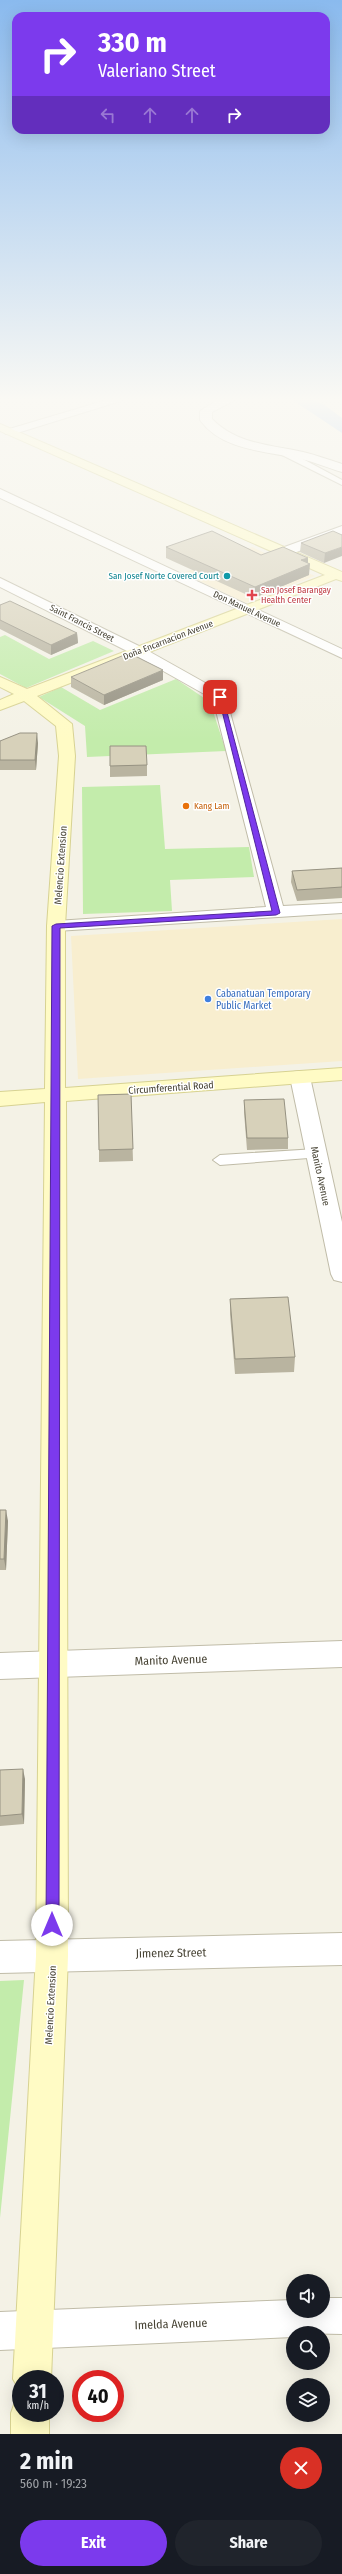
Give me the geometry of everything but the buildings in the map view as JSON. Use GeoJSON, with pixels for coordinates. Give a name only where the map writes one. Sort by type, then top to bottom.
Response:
{"type":"FeatureCollection","features":[{"type":"Feature","properties":{"kind":"street","name":"Don Manuel Avenue"},"geometry":{"type":"LineString","coordinates":[[42,513],[342,654]]}},
{"type":"Feature","properties":{"kind":"street"},"geometry":{"type":"LineString","coordinates":[[194,513],[339,576]]}},
{"type":"Feature","properties":{"kind":"street"},"geometry":{"type":"LineString","coordinates":[[284,552],[342,530]]}},
{"type":"Feature","properties":{"kind":"street","name":"Doña Encarnacion Avenue"},"geometry":{"type":"LineString","coordinates":[[0,705],[248,609],[339,576]]}},
{"type":"Feature","properties":{"kind":"street","name":"Saint Francis Street"},"geometry":{"type":"LineString","coordinates":[[0,582],[138,651],[220,697],[276,913]]}},
{"type":"Feature","properties":{"kind":"street","name":"Melencio Extension"},"geometry":{"type":"LineString","coordinates":[[0,681],[26,695],[64,724],[67,756],[56,926],[52,1956],[17,2330],[29,2370]]}},
{"type":"Feature","properties":{"kind":"street"},"geometry":{"type":"LineString","coordinates":[[56,926],[342,908]]}},
{"type":"Feature","properties":{"kind":"street","name":"Circumferential Road"},"geometry":{"type":"LineString","coordinates":[[0,1099],[342,1074]]}},
{"type":"Feature","properties":{"kind":"street","name":"Manito Avenue"},"geometry":{"type":"LineString","coordinates":[[300,1077],[342,1274]]}},
{"type":"Feature","properties":{"kind":"street","name":"Manito Avenue"},"geometry":{"type":"LineString","coordinates":[[0,1666],[342,1654]]}},
{"type":"Feature","properties":{"kind":"street","name":"Jimenez Street"},"geometry":{"type":"LineString","coordinates":[[0,1957],[342,1949]]}},
{"type":"Feature","properties":{"kind":"street","name":"Imelda Avenue"},"geometry":{"type":"LineString","coordinates":[[17,2330],[342,2316]]}},
{"type":"Feature","properties":{"kind":"street"},"geometry":{"type":"LineString","coordinates":[[30,2422],[30,2434]]}},
{"type":"Feature","properties":{"kind":"lane"},"geometry":{"type":"LineString","coordinates":[[220,1160],[316,1154]]}},
{"type":"Feature","properties":{"kind":"shaded area"},"geometry":{"type":"Polygon","coordinates":[[[252,547],[315,576],[246,603],[183,573],[252,547]]]}},
{"type":"Feature","properties":{"kind":"shaded area","name":"Cabanatuan Temporary Public Market"},"geometry":{"type":"Polygon","coordinates":[[[342,919],[342,1061],[78,1079],[71,936],[342,919]]]}},
{"type":"Feature","properties":{"kind":"green space"},"geometry":{"type":"Polygon","coordinates":[[[5,635],[49,659],[93,641],[114,651],[26,688],[0,674],[0,637],[5,635]]]}},
{"type":"Feature","properties":{"kind":"green space"},"geometry":{"type":"Polygon","coordinates":[[[176,679],[210,702],[226,751],[87,757],[85,726],[39,697],[61,687],[100,710],[176,679]]]}},
{"type":"Feature","properties":{"kind":"green space"},"geometry":{"type":"Polygon","coordinates":[[[160,785],[165,849],[249,847],[254,877],[170,880],[172,911],[83,914],[82,787],[160,785]]]}},
{"type":"Feature","properties":{"kind":"green space"},"geometry":{"type":"Polygon","coordinates":[[[24,1980],[0,2218],[0,1981],[24,1980]]]}},
{"type":"Feature","properties":{"kind":"place","name":"San Josef Norte Covered Court"},"geometry":{"type":"Point","coordinates":[227,576]}},
{"type":"Feature","properties":{"kind":"place","name":"San Josef Barangay Health Center"},"geometry":{"type":"Point","coordinates":[252,595]}},
{"type":"Feature","properties":{"kind":"place","name":"Kang Lam"},"geometry":{"type":"Point","coordinates":[186,806]}},
{"type":"Feature","properties":{"kind":"place","name":"Cabanatuan Temporary Public Market"},"geometry":{"type":"Point","coordinates":[208,999]}},
{"type":"Feature","properties":{"kind":"route"},"geometry":{"type":"LineString","coordinates":[[52,1925],[56,926],[276,913],[228,721],[220,697]]}}]}
